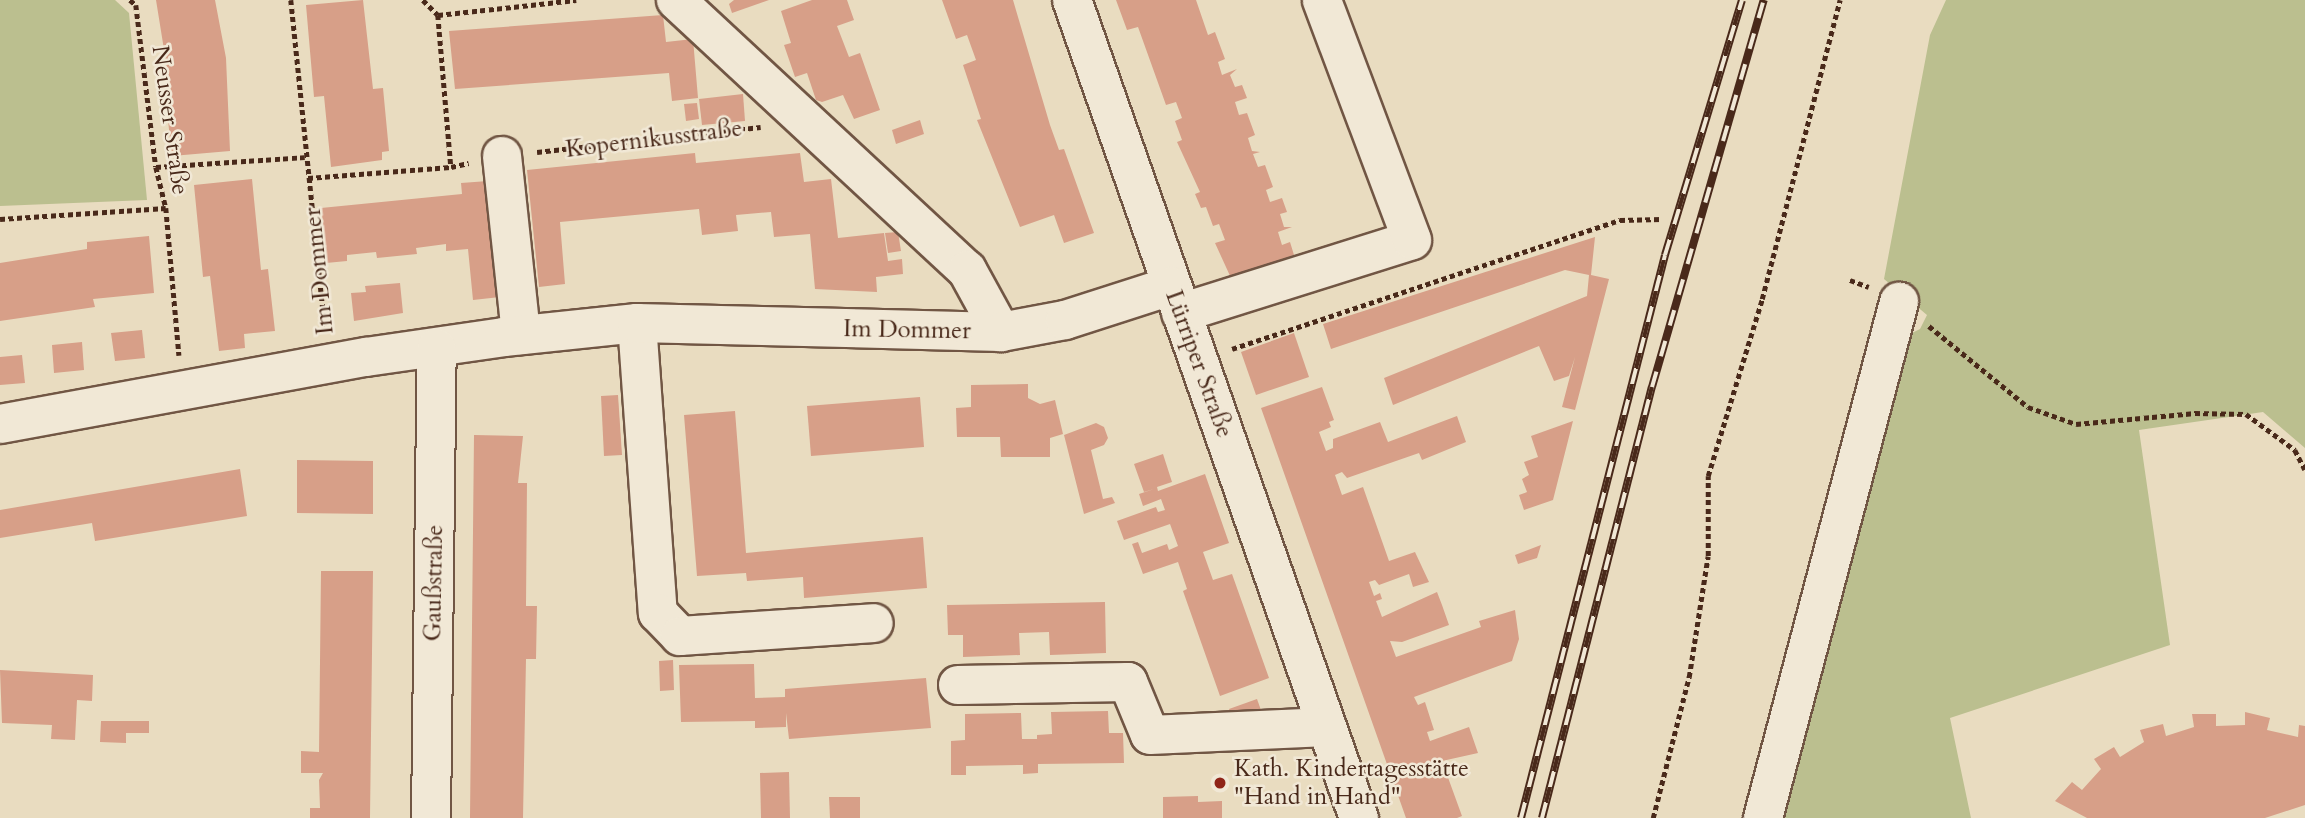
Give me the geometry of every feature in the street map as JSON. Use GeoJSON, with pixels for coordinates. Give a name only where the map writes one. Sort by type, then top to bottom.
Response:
{"type":"FeatureCollection","features":[{"type":"Feature","properties":{"kind":"street"},"geometry":{"type":"LineString","coordinates":[[676,0],[967,270],[1001,332]]}},
{"type":"Feature","properties":{"kind":"street","name":"Lürriper Straße"},"geometry":{"type":"LineString","coordinates":[[1072,0],[1359,818]]}},
{"type":"Feature","properties":{"kind":"street","name":"Im Dommer"},"geometry":{"type":"LineString","coordinates":[[0,424],[329,363],[520,335],[637,323],[1001,332],[1176,300],[1412,240],[1322,0]]}},
{"type":"Feature","properties":{"kind":"street"},"geometry":{"type":"LineString","coordinates":[[502,156],[520,335]]}},
{"type":"Feature","properties":{"kind":"street"},"geometry":{"type":"LineString","coordinates":[[1763,818],[1899,302]]}},
{"type":"Feature","properties":{"kind":"street"},"geometry":{"type":"LineString","coordinates":[[637,323],[658,613],[680,636],[874,623]]}},
{"type":"Feature","properties":{"kind":"street","name":"Gaußstraße"},"geometry":{"type":"LineString","coordinates":[[432,818],[437,348]]}},
{"type":"Feature","properties":{"kind":"street"},"geometry":{"type":"LineString","coordinates":[[958,685],[1128,682],[1150,735],[1327,727]]}},
{"type":"Feature","properties":{"kind":"path","name":"Neusser Straße"},"geometry":{"type":"LineString","coordinates":[[0,219],[166,208],[156,167],[136,5],[130,0]]}},
{"type":"Feature","properties":{"kind":"path","name":"Im Dommer"},"geometry":{"type":"LineString","coordinates":[[291,0],[305,157],[329,363]]}},
{"type":"Feature","properties":{"kind":"path"},"geometry":{"type":"LineString","coordinates":[[423,0],[438,15],[451,167]]}},
{"type":"Feature","properties":{"kind":"path"},"geometry":{"type":"LineString","coordinates":[[438,15],[576,0]]}},
{"type":"Feature","properties":{"kind":"path"},"geometry":{"type":"LineString","coordinates":[[1653,818],[1691,663],[1708,556],[1708,476],[1762,299],[1840,0]]}},
{"type":"Feature","properties":{"kind":"path","name":"Kopernikusstraße"},"geometry":{"type":"LineString","coordinates":[[451,167],[502,156],[807,121]]}},
{"type":"Feature","properties":{"kind":"path"},"geometry":{"type":"LineString","coordinates":[[156,167],[305,157]]}},
{"type":"Feature","properties":{"kind":"path","name":"Im Dommer"},"geometry":{"type":"LineString","coordinates":[[308,178],[451,167]]}},
{"type":"Feature","properties":{"kind":"path"},"geometry":{"type":"LineString","coordinates":[[166,208],[182,391]]}},
{"type":"Feature","properties":{"kind":"path"},"geometry":{"type":"LineString","coordinates":[[1198,360],[1620,220],[1662,219]]}},
{"type":"Feature","properties":{"kind":"path"},"geometry":{"type":"LineString","coordinates":[[1850,280],[1899,302],[2028,407],[2076,424],[2195,413],[2246,414],[2295,450],[2305,470]]}},
{"type":"Feature","properties":{"kind":"green space"},"geometry":{"type":"Polygon","coordinates":[[[0,0],[115,0],[129,13],[147,200],[0,206],[0,0]]]}},
{"type":"Feature","properties":{"kind":"green space"},"geometry":{"type":"Polygon","coordinates":[[[1946,0],[2305,0],[2305,448],[2263,412],[2139,430],[2170,645],[1950,718],[1971,818],[1770,818],[1898,340],[1920,329],[1927,315],[1884,279],[1930,35],[1946,0]]]}},
{"type":"Feature","properties":{"kind":"building"},"geometry":{"type":"Polygon","coordinates":[[[156,0],[215,0],[226,58],[230,151],[172,156],[165,94],[171,93],[156,0]]]}},
{"type":"Feature","properties":{"kind":"building"},"geometry":{"type":"Polygon","coordinates":[[[363,0],[373,89],[383,88],[389,151],[382,152],[382,160],[331,167],[324,96],[314,97],[306,5],[363,0]]]}},
{"type":"Feature","properties":{"kind":"building"},"geometry":{"type":"Polygon","coordinates":[[[734,0],[769,0],[732,13],[729,4],[734,0]]]}},
{"type":"Feature","properties":{"kind":"building"},"geometry":{"type":"Polygon","coordinates":[[[812,0],[847,0],[854,20],[837,26],[849,57],[860,53],[880,110],[854,119],[843,95],[822,102],[816,100],[807,73],[795,77],[784,45],[791,43],[781,11],[812,0]]]}},
{"type":"Feature","properties":{"kind":"building"},"geometry":{"type":"Polygon","coordinates":[[[942,0],[1013,0],[1050,125],[1059,150],[1064,149],[1094,233],[1064,243],[1054,215],[1020,227],[977,120],[981,119],[963,65],[976,60],[967,35],[956,39],[942,0]]]}},
{"type":"Feature","properties":{"kind":"building"},"geometry":{"type":"Polygon","coordinates":[[[1116,0],[1196,0],[1208,35],[1215,32],[1225,59],[1218,62],[1222,75],[1237,69],[1230,75],[1235,87],[1242,85],[1247,98],[1235,102],[1239,115],[1247,113],[1255,135],[1248,138],[1252,151],[1260,152],[1253,154],[1258,167],[1265,165],[1273,187],[1266,190],[1270,202],[1282,198],[1287,212],[1280,214],[1284,227],[1292,227],[1278,232],[1282,245],[1290,242],[1294,255],[1231,278],[1215,243],[1225,240],[1219,224],[1213,226],[1206,207],[1201,208],[1195,194],[1200,192],[1177,142],[1182,140],[1175,121],[1182,118],[1176,102],[1166,105],[1138,27],[1127,30],[1116,0]]]}},
{"type":"Feature","properties":{"kind":"building"},"geometry":{"type":"Polygon","coordinates":[[[663,15],[666,42],[693,39],[698,98],[672,101],[669,73],[455,89],[449,31],[663,15]]]}},
{"type":"Feature","properties":{"kind":"building"},"geometry":{"type":"Polygon","coordinates":[[[743,94],[745,121],[702,125],[699,99],[743,94]]]}},
{"type":"Feature","properties":{"kind":"building"},"geometry":{"type":"Polygon","coordinates":[[[697,103],[699,119],[686,121],[684,104],[697,103]]]}},
{"type":"Feature","properties":{"kind":"building"},"geometry":{"type":"Polygon","coordinates":[[[920,120],[924,134],[896,144],[892,130],[920,120]]]}},
{"type":"Feature","properties":{"kind":"building"},"geometry":{"type":"Polygon","coordinates":[[[695,153],[696,163],[800,153],[804,182],[831,179],[838,238],[884,233],[888,261],[902,259],[903,274],[876,277],[877,292],[815,289],[810,234],[774,237],[771,212],[736,215],[738,231],[702,235],[699,209],[560,222],[565,284],[539,287],[527,170],[695,153]]]}},
{"type":"Feature","properties":{"kind":"building"},"geometry":{"type":"Polygon","coordinates":[[[252,179],[261,270],[268,269],[275,331],[244,334],[245,348],[219,351],[210,276],[203,277],[194,185],[252,179]]]}},
{"type":"Feature","properties":{"kind":"building"},"geometry":{"type":"Polygon","coordinates":[[[488,181],[500,297],[473,300],[468,249],[446,251],[446,244],[416,248],[417,254],[377,258],[376,252],[347,255],[347,261],[326,263],[321,208],[462,194],[461,183],[488,181]]]}},
{"type":"Feature","properties":{"kind":"building"},"geometry":{"type":"Polygon","coordinates":[[[898,232],[901,251],[888,253],[885,233],[898,232]]]}},
{"type":"Feature","properties":{"kind":"building"},"geometry":{"type":"Polygon","coordinates":[[[149,236],[154,293],[93,299],[95,307],[0,321],[0,263],[87,249],[87,242],[149,236]]]}},
{"type":"Feature","properties":{"kind":"building"},"geometry":{"type":"Polygon","coordinates":[[[1595,237],[1591,275],[1609,279],[1575,410],[1562,407],[1575,357],[1569,376],[1554,381],[1539,346],[1393,405],[1384,378],[1587,296],[1589,275],[1565,270],[1331,349],[1323,324],[1595,237]]]}},
{"type":"Feature","properties":{"kind":"building"},"geometry":{"type":"Polygon","coordinates":[[[400,283],[403,313],[354,321],[351,293],[366,292],[365,286],[400,283]]]}},
{"type":"Feature","properties":{"kind":"building"},"geometry":{"type":"Polygon","coordinates":[[[142,330],[145,358],[115,361],[111,333],[142,330]]]}},
{"type":"Feature","properties":{"kind":"building"},"geometry":{"type":"Polygon","coordinates":[[[1294,333],[1309,377],[1256,395],[1241,352],[1294,333]]]}},
{"type":"Feature","properties":{"kind":"building"},"geometry":{"type":"Polygon","coordinates":[[[82,342],[84,370],[54,373],[52,345],[82,342]]]}},
{"type":"Feature","properties":{"kind":"building"},"geometry":{"type":"Polygon","coordinates":[[[22,355],[25,383],[0,385],[0,357],[22,355]]]}},
{"type":"Feature","properties":{"kind":"building"},"geometry":{"type":"Polygon","coordinates":[[[1028,384],[1028,398],[1040,404],[1055,400],[1063,434],[1050,438],[1050,457],[1001,457],[1000,437],[957,437],[956,408],[971,407],[971,385],[1028,384]]]}},
{"type":"Feature","properties":{"kind":"building"},"geometry":{"type":"Polygon","coordinates":[[[1322,387],[1334,420],[1329,422],[1331,427],[1319,432],[1326,451],[1333,448],[1333,439],[1380,422],[1388,442],[1457,416],[1466,442],[1422,460],[1419,453],[1347,478],[1342,472],[1335,475],[1342,495],[1363,487],[1389,561],[1415,552],[1429,582],[1413,587],[1409,574],[1379,585],[1375,580],[1369,582],[1374,596],[1380,593],[1382,599],[1376,601],[1382,617],[1437,592],[1449,625],[1402,642],[1390,641],[1396,657],[1481,627],[1479,621],[1515,610],[1519,639],[1512,661],[1414,697],[1418,705],[1425,702],[1434,730],[1427,732],[1430,741],[1469,727],[1478,753],[1442,761],[1462,816],[1457,818],[1406,818],[1261,408],[1322,387]]]}},
{"type":"Feature","properties":{"kind":"building"},"geometry":{"type":"Polygon","coordinates":[[[618,395],[622,455],[604,456],[601,396],[618,395]]]}},
{"type":"Feature","properties":{"kind":"building"},"geometry":{"type":"Polygon","coordinates":[[[920,397],[924,447],[811,456],[807,406],[920,397]]]}},
{"type":"Feature","properties":{"kind":"building"},"geometry":{"type":"Polygon","coordinates":[[[735,411],[746,553],[923,537],[927,588],[804,598],[803,577],[747,581],[746,573],[697,576],[684,415],[735,411]]]}},
{"type":"Feature","properties":{"kind":"building"},"geometry":{"type":"Polygon","coordinates":[[[1573,421],[1553,500],[1524,510],[1519,495],[1527,492],[1522,479],[1529,475],[1524,462],[1538,457],[1531,436],[1573,421]]]}},
{"type":"Feature","properties":{"kind":"building"},"geometry":{"type":"Polygon","coordinates":[[[1096,423],[1104,427],[1108,438],[1104,445],[1091,450],[1103,499],[1112,497],[1115,503],[1084,514],[1064,435],[1096,423]]]}},
{"type":"Feature","properties":{"kind":"building"},"geometry":{"type":"Polygon","coordinates":[[[474,435],[523,436],[518,483],[527,483],[526,606],[537,606],[536,659],[526,659],[523,818],[470,818],[474,435]]]}},
{"type":"Feature","properties":{"kind":"building"},"geometry":{"type":"Polygon","coordinates":[[[1163,454],[1172,482],[1157,487],[1158,491],[1205,474],[1229,543],[1203,552],[1213,580],[1232,574],[1269,678],[1220,696],[1183,591],[1187,589],[1178,562],[1143,574],[1132,544],[1138,542],[1142,553],[1167,544],[1169,550],[1178,546],[1170,524],[1124,540],[1117,521],[1156,507],[1158,512],[1165,510],[1161,499],[1143,506],[1139,494],[1154,489],[1144,492],[1134,464],[1163,454]]]}},
{"type":"Feature","properties":{"kind":"building"},"geometry":{"type":"Polygon","coordinates":[[[297,460],[373,461],[373,514],[297,513],[297,460]]]}},
{"type":"Feature","properties":{"kind":"building"},"geometry":{"type":"Polygon","coordinates":[[[240,469],[247,516],[95,541],[92,523],[0,538],[0,510],[240,469]]]}},
{"type":"Feature","properties":{"kind":"building"},"geometry":{"type":"Polygon","coordinates":[[[1541,545],[1537,558],[1518,564],[1515,555],[1541,545]]]}},
{"type":"Feature","properties":{"kind":"building"},"geometry":{"type":"Polygon","coordinates":[[[321,571],[373,571],[370,818],[310,818],[310,808],[320,808],[319,780],[323,773],[301,773],[301,751],[319,752],[321,571]]]}},
{"type":"Feature","properties":{"kind":"building"},"geometry":{"type":"Polygon","coordinates":[[[1105,602],[1106,653],[1050,655],[1049,632],[1019,633],[1020,655],[963,657],[963,635],[948,635],[947,605],[1105,602]]]}},
{"type":"Feature","properties":{"kind":"building"},"geometry":{"type":"Polygon","coordinates":[[[673,660],[674,690],[660,691],[659,661],[673,660]]]}},
{"type":"Feature","properties":{"kind":"building"},"geometry":{"type":"Polygon","coordinates":[[[754,664],[755,698],[785,697],[785,689],[926,678],[931,728],[789,739],[786,713],[786,727],[755,728],[755,721],[681,722],[679,665],[754,664]]]}},
{"type":"Feature","properties":{"kind":"building"},"geometry":{"type":"Polygon","coordinates":[[[0,670],[93,675],[92,701],[77,700],[75,740],[51,739],[52,725],[2,723],[0,670]]]}},
{"type":"Feature","properties":{"kind":"building"},"geometry":{"type":"Polygon","coordinates":[[[1257,699],[1262,713],[1234,723],[1229,709],[1257,699]]]}},
{"type":"Feature","properties":{"kind":"building"},"geometry":{"type":"Polygon","coordinates":[[[1108,711],[1109,733],[1123,733],[1124,763],[1038,764],[1038,773],[1023,774],[1023,765],[966,766],[966,775],[951,775],[951,741],[965,740],[965,714],[1021,713],[1022,739],[1037,739],[1037,735],[1052,734],[1051,712],[1108,711]]]}},
{"type":"Feature","properties":{"kind":"building"},"geometry":{"type":"Polygon","coordinates":[[[2245,712],[2270,718],[2267,730],[2298,737],[2299,725],[2305,726],[2305,805],[2265,818],[2087,818],[2055,801],[2072,782],[2082,790],[2101,769],[2094,759],[2114,747],[2120,757],[2144,742],[2140,730],[2163,724],[2166,736],[2194,727],[2192,714],[2216,714],[2216,726],[2245,725],[2245,712]]]}},
{"type":"Feature","properties":{"kind":"building"},"geometry":{"type":"Polygon","coordinates":[[[101,721],[149,721],[149,733],[126,733],[126,743],[100,742],[101,721]]]}},
{"type":"Feature","properties":{"kind":"building"},"geometry":{"type":"Polygon","coordinates":[[[789,772],[790,818],[761,818],[760,773],[789,772]]]}},
{"type":"Feature","properties":{"kind":"building"},"geometry":{"type":"Polygon","coordinates":[[[1198,796],[1198,802],[1222,801],[1222,818],[1163,818],[1163,797],[1198,796]]]}},
{"type":"Feature","properties":{"kind":"building"},"geometry":{"type":"Polygon","coordinates":[[[829,797],[860,797],[860,818],[830,818],[829,797]]]}},
{"type":"Feature","properties":{"kind":"railway"},"geometry":{"type":"LineString","coordinates":[[1521,818],[1665,255],[1742,0]]}},
{"type":"Feature","properties":{"kind":"railway"},"geometry":{"type":"LineString","coordinates":[[1542,818],[1652,387],[1764,0]]}},
{"type":"Feature","properties":{"kind":"place","name":"Kath. Kindertagesstätte \"Hand in Hand\""},"geometry":{"type":"Point","coordinates":[1220,783]}}]}
